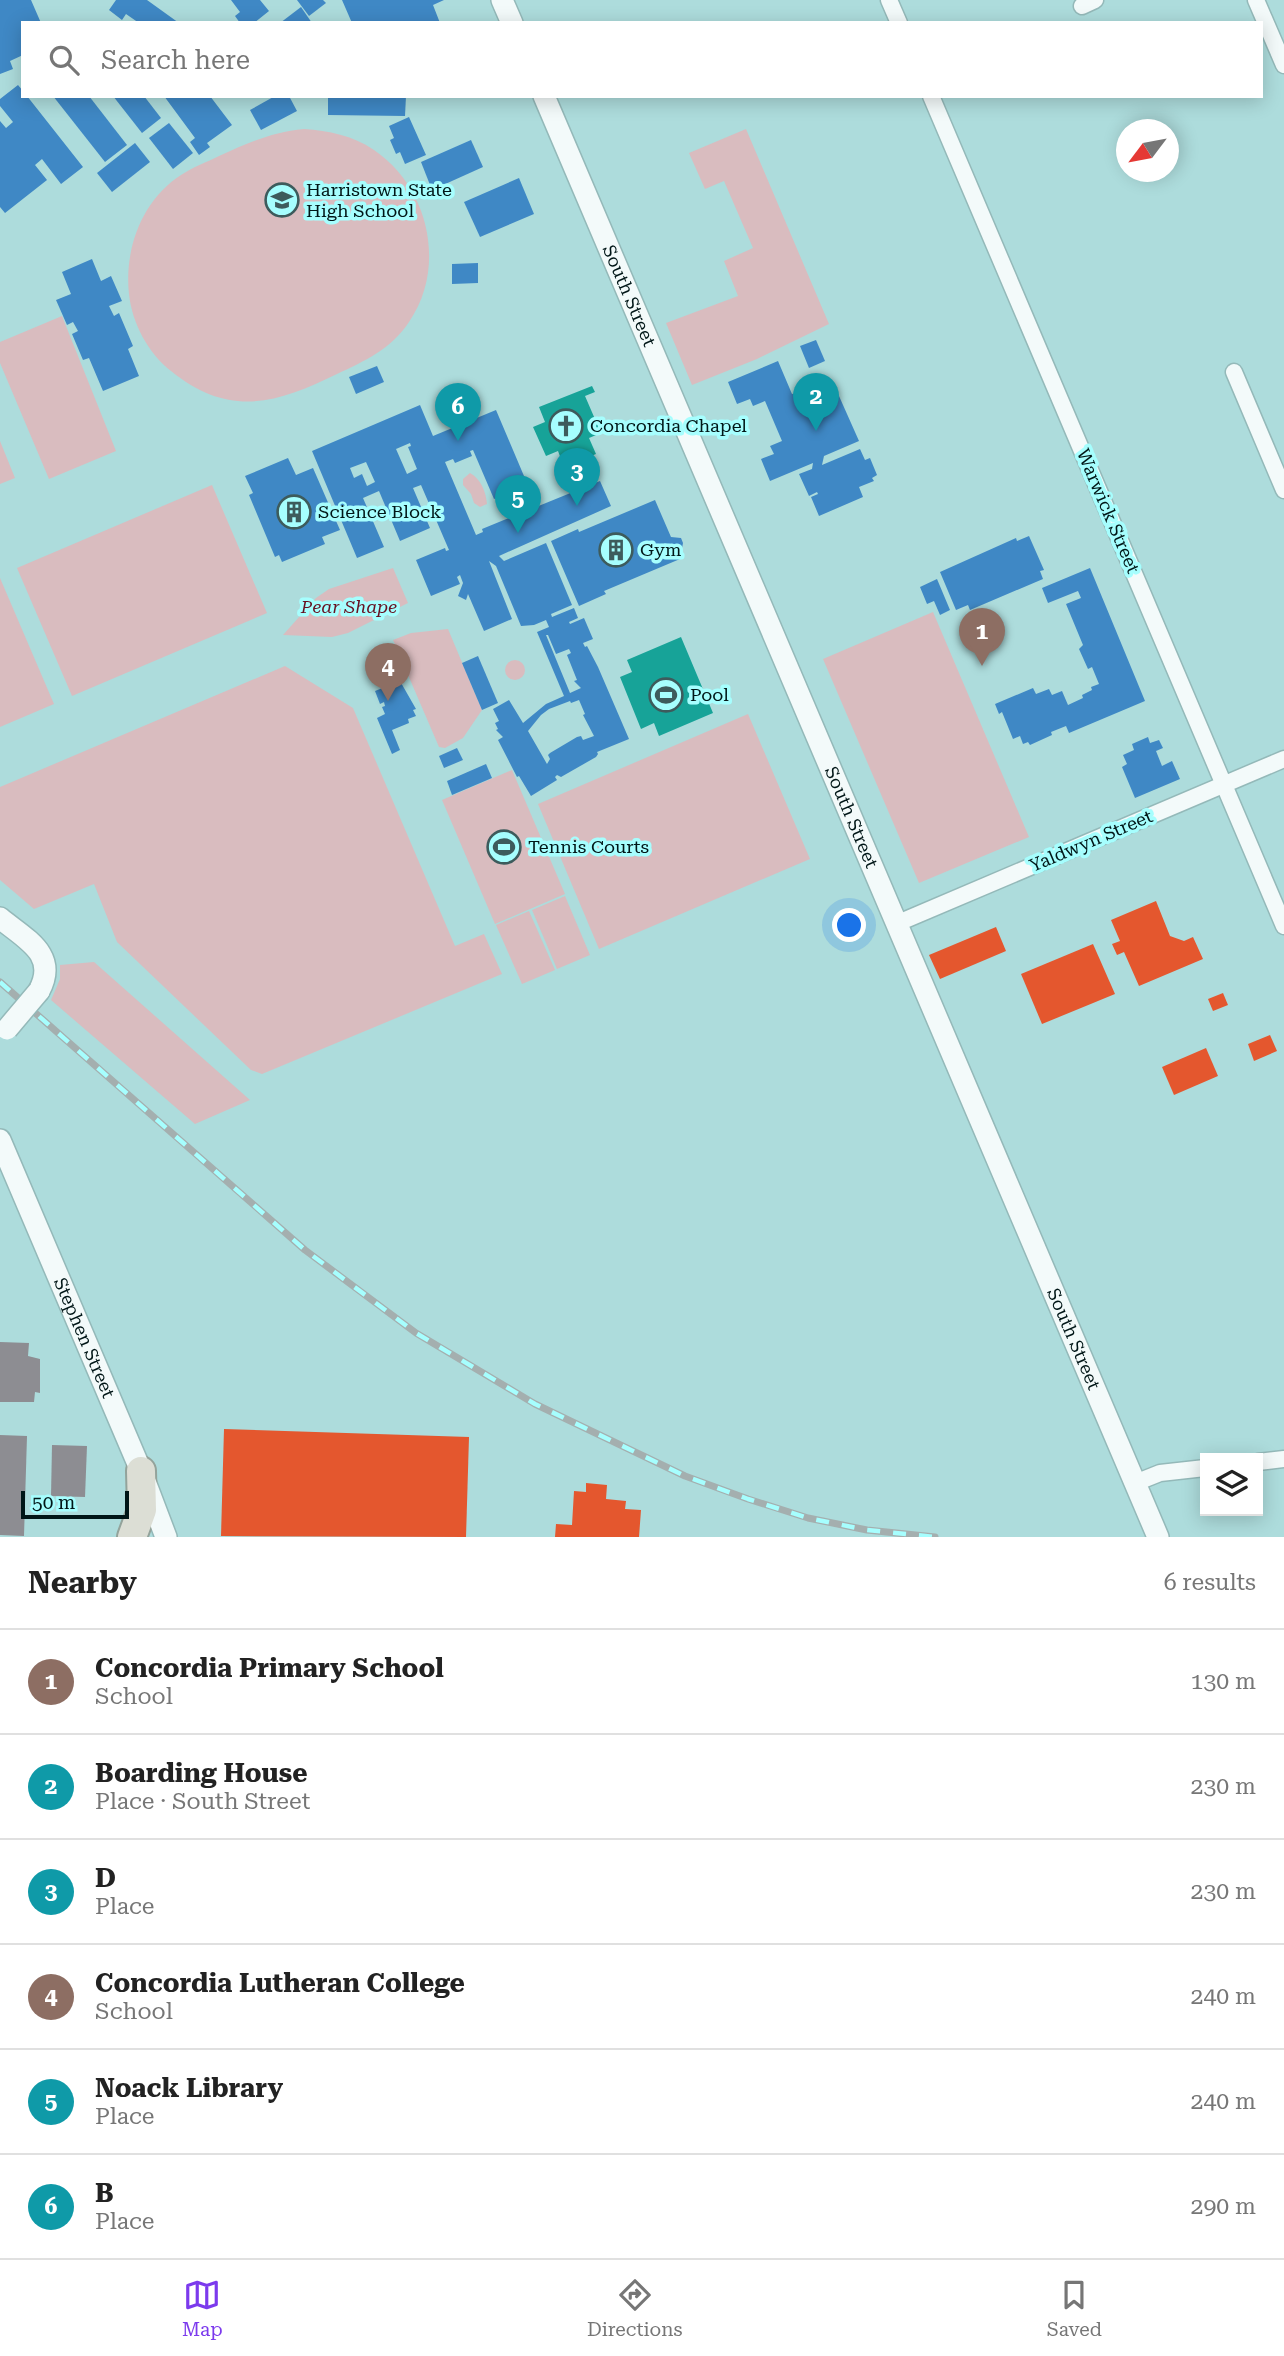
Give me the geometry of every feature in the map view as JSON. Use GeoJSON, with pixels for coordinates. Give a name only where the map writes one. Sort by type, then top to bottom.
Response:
{"type":"FeatureCollection","features":[{"type":"Feature","properties":{"kind":"highway"},"geometry":{"type":"LineString","coordinates":[[132,1537],[142,1510],[141,1471]]}},
{"type":"Feature","properties":{"kind":"street"},"geometry":{"type":"LineString","coordinates":[[502,0],[511,21]]}},
{"type":"Feature","properties":{"kind":"street"},"geometry":{"type":"LineString","coordinates":[[889,0],[898,21]]}},
{"type":"Feature","properties":{"kind":"street"},"geometry":{"type":"LineString","coordinates":[[1256,0],[1284,65]]}},
{"type":"Feature","properties":{"kind":"street","name":"South Street"},"geometry":{"type":"LineString","coordinates":[[545,98],[1158,1537]]}},
{"type":"Feature","properties":{"kind":"street","name":"Warwick Street"},"geometry":{"type":"LineString","coordinates":[[932,98],[1284,926]]}},
{"type":"Feature","properties":{"kind":"street"},"geometry":{"type":"LineString","coordinates":[[1234,372],[1284,490]]}},
{"type":"Feature","properties":{"kind":"street","name":"Yaldwyn Street"},"geometry":{"type":"LineString","coordinates":[[898,923],[1284,759]]}},
{"type":"Feature","properties":{"kind":"street"},"geometry":{"type":"LineString","coordinates":[[0,918],[39,951],[47,969],[46,979],[39,991],[3,1033]]}},
{"type":"Feature","properties":{"kind":"street","name":"Stephen Street"},"geometry":{"type":"LineString","coordinates":[[0,1140],[141,1471],[166,1537]]}},
{"type":"Feature","properties":{"kind":"street"},"geometry":{"type":"LineString","coordinates":[[1263,1461],[1284,1459]]}},
{"type":"Feature","properties":{"kind":"street"},"geometry":{"type":"LineString","coordinates":[[1135,1483],[1160,1473],[1200,1469]]}},
{"type":"Feature","properties":{"kind":"green space"},"geometry":{"type":"Polygon","coordinates":[[[304,129],[340,135],[366,145],[393,166],[408,185],[419,206],[429,253],[421,300],[409,322],[386,347],[358,364],[315,384],[273,399],[233,401],[213,396],[192,386],[171,371],[142,337],[131,305],[128,277],[138,227],[167,185],[186,172],[260,139],[304,129]]]}},
{"type":"Feature","properties":{"kind":"green space"},"geometry":{"type":"Polygon","coordinates":[[[746,129],[829,324],[757,359],[692,385],[666,323],[738,296],[724,261],[753,248],[724,181],[705,189],[689,153],[746,129]]]}},
{"type":"Feature","properties":{"kind":"green space"},"geometry":{"type":"Polygon","coordinates":[[[62,316],[116,451],[49,479],[0,363],[0,342],[62,316]]]}},
{"type":"Feature","properties":{"kind":"green space"},"geometry":{"type":"Polygon","coordinates":[[[0,441],[15,478],[0,484],[0,441]]]}},
{"type":"Feature","properties":{"kind":"green space"},"geometry":{"type":"Polygon","coordinates":[[[470,473],[480,482],[485,495],[487,504],[480,507],[474,503],[471,494],[463,485],[463,479],[470,473]]]}},
{"type":"Feature","properties":{"kind":"green space"},"geometry":{"type":"Polygon","coordinates":[[[212,485],[267,613],[72,696],[17,568],[212,485]]]}},
{"type":"Feature","properties":{"kind":"green space","name":"Pear Shape"},"geometry":{"type":"Polygon","coordinates":[[[393,568],[408,603],[348,633],[332,637],[283,635],[316,598],[329,589],[393,568]]]}},
{"type":"Feature","properties":{"kind":"green space"},"geometry":{"type":"Polygon","coordinates":[[[0,578],[54,704],[0,727],[0,578]]]}},
{"type":"Feature","properties":{"kind":"green space"},"geometry":{"type":"Polygon","coordinates":[[[933,612],[1029,837],[919,883],[823,659],[933,612]]]}},
{"type":"Feature","properties":{"kind":"green space"},"geometry":{"type":"Polygon","coordinates":[[[448,629],[482,710],[463,738],[445,748],[439,747],[393,640],[411,633],[448,629]]]}},
{"type":"Feature","properties":{"kind":"green space"},"geometry":{"type":"Polygon","coordinates":[[[515,660],[522,663],[525,670],[522,677],[515,680],[508,677],[505,670],[508,663],[515,660]]]}},
{"type":"Feature","properties":{"kind":"green space"},"geometry":{"type":"Polygon","coordinates":[[[285,666],[353,708],[455,946],[484,934],[502,974],[262,1074],[251,1070],[117,942],[94,884],[34,909],[0,880],[0,787],[285,666]]]}},
{"type":"Feature","properties":{"kind":"green space"},"geometry":{"type":"Polygon","coordinates":[[[748,714],[810,859],[599,949],[538,804],[748,714]]]}},
{"type":"Feature","properties":{"kind":"green space","name":"Tennis Courts"},"geometry":{"type":"Polygon","coordinates":[[[512,770],[565,894],[495,924],[442,800],[512,770]]]}},
{"type":"Feature","properties":{"kind":"green space"},"geometry":{"type":"Polygon","coordinates":[[[565,896],[590,955],[557,969],[532,910],[565,896]]]}},
{"type":"Feature","properties":{"kind":"green space"},"geometry":{"type":"Polygon","coordinates":[[[529,911],[555,970],[522,984],[496,925],[529,911]]]}},
{"type":"Feature","properties":{"kind":"green space"},"geometry":{"type":"Polygon","coordinates":[[[94,962],[250,1100],[195,1124],[51,1000],[60,979],[60,965],[94,962]]]}},
{"type":"Feature","properties":{"kind":"building: Shops"},"geometry":{"type":"Polygon","coordinates":[[[1156,901],[1170,936],[1184,941],[1193,937],[1203,959],[1139,986],[1124,952],[1117,955],[1112,944],[1120,941],[1111,920],[1156,901]]]}},
{"type":"Feature","properties":{"kind":"building: Shops"},"geometry":{"type":"Polygon","coordinates":[[[996,927],[1006,951],[940,979],[929,955],[996,927]]]}},
{"type":"Feature","properties":{"kind":"building: Shops"},"geometry":{"type":"Polygon","coordinates":[[[1093,944],[1115,994],[1042,1024],[1021,974],[1093,944]]]}},
{"type":"Feature","properties":{"kind":"building: Shops"},"geometry":{"type":"Polygon","coordinates":[[[1223,993],[1228,1005],[1213,1011],[1208,999],[1223,993]]]}},
{"type":"Feature","properties":{"kind":"building: Shops"},"geometry":{"type":"Polygon","coordinates":[[[1270,1035],[1277,1051],[1254,1061],[1248,1044],[1270,1035]]]}},
{"type":"Feature","properties":{"kind":"building: Shops"},"geometry":{"type":"Polygon","coordinates":[[[1206,1048],[1218,1076],[1174,1095],[1162,1067],[1206,1048]]]}},
{"type":"Feature","properties":{"kind":"building: Shops"},"geometry":{"type":"Polygon","coordinates":[[[224,1429],[469,1437],[466,1537],[221,1536],[224,1429]]]}},
{"type":"Feature","properties":{"kind":"building: Shops"},"geometry":{"type":"Polygon","coordinates":[[[586,1483],[607,1485],[606,1499],[626,1501],[625,1509],[641,1510],[639,1537],[555,1537],[556,1524],[572,1525],[574,1491],[586,1492],[586,1483]]]}},
{"type":"Feature","properties":{"kind":"building: Schools"},"geometry":{"type":"Polygon","coordinates":[[[0,0],[31,0],[40,21],[21,21],[21,56],[10,61],[13,69],[0,74],[0,0]]]}},
{"type":"Feature","properties":{"kind":"building: Schools"},"geometry":{"type":"Polygon","coordinates":[[[116,0],[147,0],[176,21],[136,21],[126,14],[122,20],[109,10],[116,0]]]}},
{"type":"Feature","properties":{"kind":"building: Schools"},"geometry":{"type":"Polygon","coordinates":[[[231,0],[260,0],[269,11],[256,21],[239,21],[235,16],[240,12],[231,0]]]}},
{"type":"Feature","properties":{"kind":"building: Schools"},"geometry":{"type":"Polygon","coordinates":[[[297,0],[323,0],[326,3],[309,16],[297,0]]]}},
{"type":"Feature","properties":{"kind":"building: Schools"},"geometry":{"type":"Polygon","coordinates":[[[342,0],[444,0],[433,5],[439,21],[351,21],[342,0]]]}},
{"type":"Feature","properties":{"kind":"building: Schools"},"geometry":{"type":"Polygon","coordinates":[[[301,7],[311,21],[283,21],[301,7]]]}},
{"type":"Feature","properties":{"kind":"building: Schools"},"geometry":{"type":"Polygon","coordinates":[[[18,85],[21,89],[21,98],[29,98],[83,167],[61,184],[42,159],[35,165],[47,180],[5,213],[0,207],[0,121],[6,128],[13,122],[0,106],[0,99],[18,85]]]}},
{"type":"Feature","properties":{"kind":"building: Schools"},"geometry":{"type":"Polygon","coordinates":[[[55,98],[91,98],[127,145],[105,162],[55,98]]]}},
{"type":"Feature","properties":{"kind":"building: Schools"},"geometry":{"type":"Polygon","coordinates":[[[115,98],[146,98],[161,118],[142,133],[115,98]]]}},
{"type":"Feature","properties":{"kind":"building: Schools"},"geometry":{"type":"Polygon","coordinates":[[[165,98],[212,98],[232,125],[207,143],[210,147],[199,155],[190,142],[195,138],[165,98]]]}},
{"type":"Feature","properties":{"kind":"building: Schools"},"geometry":{"type":"Polygon","coordinates":[[[271,98],[290,98],[297,111],[261,130],[250,110],[271,98]]]}},
{"type":"Feature","properties":{"kind":"building: Schools"},"geometry":{"type":"Polygon","coordinates":[[[328,98],[406,98],[405,116],[328,115],[328,98]]]}},
{"type":"Feature","properties":{"kind":"building: Schools"},"geometry":{"type":"Polygon","coordinates":[[[409,117],[426,155],[405,164],[400,152],[396,154],[390,140],[394,138],[389,126],[409,117]]]}},
{"type":"Feature","properties":{"kind":"building: Schools"},"geometry":{"type":"Polygon","coordinates":[[[169,123],[193,153],[173,169],[149,138],[169,123]]]}},
{"type":"Feature","properties":{"kind":"building: Schools"},"geometry":{"type":"Polygon","coordinates":[[[471,140],[483,167],[432,190],[421,162],[471,140]]]}},
{"type":"Feature","properties":{"kind":"building: Schools"},"geometry":{"type":"Polygon","coordinates":[[[135,143],[150,162],[112,192],[97,173],[135,143]]]}},
{"type":"Feature","properties":{"kind":"building: Schools"},"geometry":{"type":"Polygon","coordinates":[[[519,178],[534,214],[480,237],[464,202],[519,178]]]}},
{"type":"Feature","properties":{"kind":"building: Schools"},"geometry":{"type":"Polygon","coordinates":[[[92,259],[101,281],[111,276],[122,301],[109,306],[114,316],[119,313],[133,346],[128,349],[139,376],[103,391],[89,358],[83,360],[72,334],[78,331],[73,322],[67,325],[56,300],[71,294],[62,272],[92,259]]]}},
{"type":"Feature","properties":{"kind":"building: Schools"},"geometry":{"type":"Polygon","coordinates":[[[478,263],[478,283],[452,284],[452,264],[478,263]]]}},
{"type":"Feature","properties":{"kind":"building: Schools"},"geometry":{"type":"Polygon","coordinates":[[[816,340],[825,361],[809,368],[800,346],[816,340]]]}},
{"type":"Feature","properties":{"kind":"building: Schools"},"geometry":{"type":"Polygon","coordinates":[[[778,361],[792,394],[804,393],[810,398],[835,387],[859,441],[824,456],[822,465],[860,449],[865,460],[870,458],[877,475],[872,478],[874,481],[859,487],[863,497],[819,516],[811,497],[818,494],[817,492],[809,496],[799,474],[812,469],[813,463],[770,481],[761,459],[774,454],[770,446],[782,441],[765,401],[753,406],[750,399],[737,404],[728,382],[778,361]]]}},
{"type":"Feature","properties":{"kind":"building: Schools"},"geometry":{"type":"Polygon","coordinates":[[[377,366],[384,382],[356,394],[349,377],[377,366]]]}},
{"type":"Feature","properties":{"kind":"building: Schools"},"geometry":{"type":"Polygon","coordinates":[[[420,405],[433,436],[496,410],[535,502],[506,514],[499,497],[494,499],[473,450],[470,451],[472,456],[455,463],[453,459],[445,462],[476,535],[483,532],[482,529],[600,481],[611,506],[499,556],[504,561],[546,543],[572,605],[551,614],[552,617],[574,608],[578,618],[569,622],[570,624],[584,618],[593,639],[583,643],[598,667],[629,739],[597,752],[596,757],[561,777],[557,775],[557,780],[531,796],[519,776],[517,777],[498,740],[503,737],[496,730],[498,729],[495,723],[499,721],[493,709],[509,700],[523,723],[546,704],[564,696],[537,632],[549,627],[546,620],[521,626],[496,566],[489,561],[512,619],[484,631],[468,594],[466,600],[458,596],[463,583],[460,575],[457,577],[460,584],[431,596],[416,560],[445,548],[446,551],[449,550],[421,485],[413,488],[430,528],[400,541],[379,491],[363,498],[384,547],[357,558],[312,451],[420,405]],[[410,443],[396,449],[407,474],[417,469],[408,447],[411,446],[410,443]],[[366,462],[350,468],[354,478],[362,474],[367,486],[375,482],[366,462]],[[546,635],[570,693],[581,688],[574,681],[577,680],[567,655],[571,653],[569,649],[556,654],[546,635]],[[579,700],[570,701],[549,709],[528,731],[547,764],[550,753],[577,737],[581,736],[583,740],[594,736],[579,700]]]}},
{"type":"Feature","properties":{"kind":"building: Schools","name":"Science Block"},"geometry":{"type":"Polygon","coordinates":[[[288,458],[296,475],[313,468],[340,530],[322,537],[325,544],[282,562],[279,555],[275,557],[249,495],[253,493],[245,476],[288,458]]]}},
{"type":"Feature","properties":{"kind":"building: Schools","name":"Gym"},"geometry":{"type":"Polygon","coordinates":[[[655,500],[671,537],[681,538],[683,543],[680,559],[604,591],[606,594],[579,606],[551,541],[655,500]]]}},
{"type":"Feature","properties":{"kind":"building: Schools"},"geometry":{"type":"Polygon","coordinates":[[[1029,536],[1044,570],[1040,571],[1043,579],[970,610],[968,605],[956,610],[940,572],[1016,538],[1017,541],[1029,536]]]}},
{"type":"Feature","properties":{"kind":"building: Schools"},"geometry":{"type":"Polygon","coordinates":[[[1090,568],[1145,701],[1069,733],[1066,726],[1030,745],[1028,742],[1023,744],[1020,736],[1013,739],[1002,712],[999,714],[995,704],[1033,688],[1036,694],[1049,689],[1052,695],[1062,691],[1068,705],[1083,698],[1082,695],[1092,690],[1091,687],[1099,684],[1092,667],[1088,669],[1079,649],[1083,645],[1066,604],[1081,598],[1078,591],[1048,603],[1042,588],[1090,568]]]}},
{"type":"Feature","properties":{"kind":"building: Schools"},"geometry":{"type":"Polygon","coordinates":[[[937,579],[950,610],[940,615],[934,601],[927,604],[920,587],[937,579]]]}},
{"type":"Feature","properties":{"kind":"building: Schools"},"geometry":{"type":"Polygon","coordinates":[[[478,656],[498,703],[482,710],[462,663],[478,656]]]}},
{"type":"Feature","properties":{"kind":"building: Schools"},"geometry":{"type":"Polygon","coordinates":[[[400,681],[416,709],[413,710],[416,716],[408,719],[409,723],[392,730],[400,750],[392,754],[377,718],[385,714],[382,707],[385,706],[384,702],[380,704],[375,691],[400,681]]]}},
{"type":"Feature","properties":{"kind":"building: Schools"},"geometry":{"type":"Polygon","coordinates":[[[1148,737],[1150,743],[1159,740],[1163,748],[1156,751],[1162,766],[1172,761],[1180,779],[1135,798],[1122,767],[1127,764],[1123,755],[1134,750],[1132,744],[1148,737]]]}},
{"type":"Feature","properties":{"kind":"building: Schools"},"geometry":{"type":"Polygon","coordinates":[[[457,748],[463,760],[444,768],[439,756],[457,748]]]}},
{"type":"Feature","properties":{"kind":"building: Schools"},"geometry":{"type":"Polygon","coordinates":[[[486,764],[492,778],[452,795],[447,781],[486,764]]]}},
{"type":"Feature","properties":{"kind":"building: Public","name":"Concordia Chapel"},"geometry":{"type":"Polygon","coordinates":[[[592,386],[595,392],[585,396],[601,433],[589,438],[596,454],[564,467],[558,451],[546,456],[533,427],[545,422],[539,407],[592,386]]]}},
{"type":"Feature","properties":{"kind":"building: Public","name":"Pool"},"geometry":{"type":"Polygon","coordinates":[[[681,637],[713,713],[659,736],[654,723],[641,729],[620,677],[632,672],[627,660],[681,637]]]}},
{"type":"Feature","properties":{"kind":"building: Industry"},"geometry":{"type":"Polygon","coordinates":[[[0,1342],[29,1343],[28,1356],[40,1359],[40,1393],[35,1392],[34,1402],[0,1402],[0,1342]]]}},
{"type":"Feature","properties":{"kind":"building: Industry"},"geometry":{"type":"Polygon","coordinates":[[[0,1435],[27,1436],[24,1536],[0,1535],[0,1435]]]}},
{"type":"Feature","properties":{"kind":"building: Industry"},"geometry":{"type":"Polygon","coordinates":[[[52,1445],[87,1446],[85,1497],[51,1496],[52,1445]]]}},
{"type":"Feature","properties":{"kind":"railway"},"geometry":{"type":"LineString","coordinates":[[0,982],[305,1250],[416,1333],[535,1404],[685,1476],[748,1499],[808,1518],[867,1530],[935,1537]]}},
{"type":"Feature","properties":{"kind":"place","name":"Harristown State High School"},"geometry":{"type":"Point","coordinates":[282,200]}},
{"type":"Feature","properties":{"kind":"place","name":"Concordia Chapel"},"geometry":{"type":"Point","coordinates":[566,426]}},
{"type":"Feature","properties":{"kind":"place","name":"Boarding House"},"geometry":{"type":"Point","coordinates":[816,431]}},
{"type":"Feature","properties":{"kind":"place","name":"B"},"geometry":{"type":"Point","coordinates":[458,441]}},
{"type":"Feature","properties":{"kind":"place","name":"D"},"geometry":{"type":"Point","coordinates":[577,506]}},
{"type":"Feature","properties":{"kind":"place","name":"Science Block"},"geometry":{"type":"Point","coordinates":[294,512]}},
{"type":"Feature","properties":{"kind":"place","name":"Noack Library"},"geometry":{"type":"Point","coordinates":[518,533]}},
{"type":"Feature","properties":{"kind":"place","name":"Gym"},"geometry":{"type":"Point","coordinates":[616,550]}},
{"type":"Feature","properties":{"kind":"place","name":"Concordia Primary School"},"geometry":{"type":"Point","coordinates":[982,666]}},
{"type":"Feature","properties":{"kind":"place","name":"Pool"},"geometry":{"type":"Point","coordinates":[666,695]}},
{"type":"Feature","properties":{"kind":"place","name":"Concordia Lutheran College"},"geometry":{"type":"Point","coordinates":[388,701]}},
{"type":"Feature","properties":{"kind":"place","name":"Tennis Courts"},"geometry":{"type":"Point","coordinates":[504,847]}}]}
